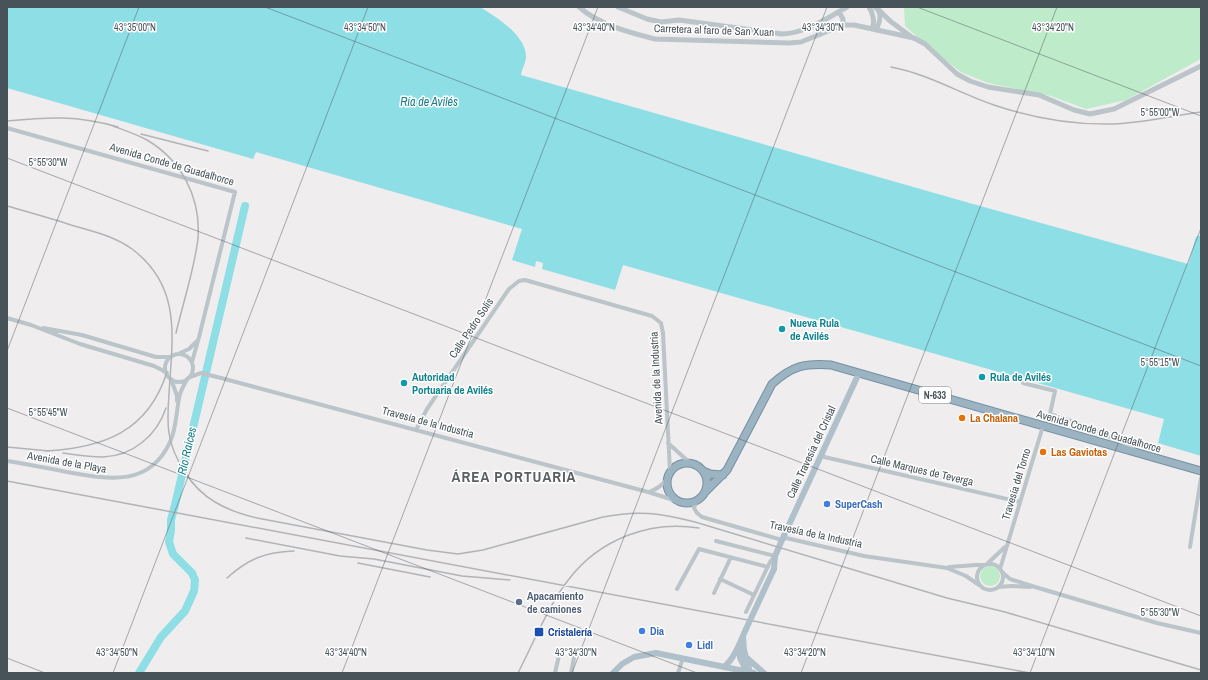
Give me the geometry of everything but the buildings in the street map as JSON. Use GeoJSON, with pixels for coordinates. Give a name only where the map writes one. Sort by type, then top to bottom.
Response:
{"type":"FeatureCollection","features":[{"type":"Feature","properties":{"kind":"highway","name":"Avenida Conde de Guadalhorce"},"geometry":{"type":"LineString","coordinates":[[706,492],[723,475],[731,464],[772,384],[792,369],[814,364],[831,365],[1201,471]]}},
{"type":"Feature","properties":{"kind":"highway"},"geometry":{"type":"LineString","coordinates":[[677,501],[671,496],[667,483],[670,472],[680,464],[690,463],[710,474],[723,475]]}},
{"type":"Feature","properties":{"kind":"highway"},"geometry":{"type":"LineString","coordinates":[[696,501],[706,492],[707,480],[703,471]]}},
{"type":"Feature","properties":{"kind":"highway","name":"Travesía de la Industria"},"geometry":{"type":"LineString","coordinates":[[677,501],[686,504],[696,501]]}},
{"type":"Feature","properties":{"kind":"main road","name":"Calle Travesía del Cristal"},"geometry":{"type":"LineString","coordinates":[[771,568],[782,540],[859,373]]}},
{"type":"Feature","properties":{"kind":"main road"},"geometry":{"type":"LineString","coordinates":[[724,666],[729,662],[743,636],[771,568]]}},
{"type":"Feature","properties":{"kind":"main road"},"geometry":{"type":"LineString","coordinates":[[743,636],[745,656],[750,672]]}},
{"type":"Feature","properties":{"kind":"main road"},"geometry":{"type":"LineString","coordinates":[[740,642],[740,658],[750,672]]}},
{"type":"Feature","properties":{"kind":"main road"},"geometry":{"type":"LineString","coordinates":[[613,673],[622,664],[634,657],[647,654],[683,658],[750,672]]}},
{"type":"Feature","properties":{"kind":"main road"},"geometry":{"type":"LineString","coordinates":[[745,656],[764,673]]}},
{"type":"Feature","properties":{"kind":"street","name":"Carretera al faro de San Xuan"},"geometry":{"type":"LineString","coordinates":[[579,7],[588,14],[606,23],[634,34],[655,39],[789,43],[801,42],[843,25],[854,25],[914,38]]}},
{"type":"Feature","properties":{"kind":"street"},"geometry":{"type":"LineString","coordinates":[[618,7],[646,19],[661,22],[679,20],[782,34],[793,33],[818,24],[847,7]]}},
{"type":"Feature","properties":{"kind":"street"},"geometry":{"type":"LineString","coordinates":[[869,7],[873,17],[874,29]]}},
{"type":"Feature","properties":{"kind":"street"},"geometry":{"type":"LineString","coordinates":[[874,29],[881,17],[877,8]]}},
{"type":"Feature","properties":{"kind":"street"},"geometry":{"type":"LineString","coordinates":[[877,8],[890,21],[925,44],[957,74],[970,81],[988,87],[1039,96],[1090,114],[1114,109],[1201,66]]}},
{"type":"Feature","properties":{"kind":"street"},"geometry":{"type":"LineString","coordinates":[[839,12],[843,19],[843,25]]}},
{"type":"Feature","properties":{"kind":"street","name":"Avenida Conde de Guadalhorce"},"geometry":{"type":"LineString","coordinates":[[7,128],[235,192],[192,362]]}},
{"type":"Feature","properties":{"kind":"street","name":"Calle Pedro Solís"},"geometry":{"type":"LineString","coordinates":[[416,430],[426,409],[504,295],[513,284],[519,281],[531,282],[652,316]]}},
{"type":"Feature","properties":{"kind":"street","name":"Avenida de la Industria"},"geometry":{"type":"LineString","coordinates":[[652,316],[661,323],[663,333],[670,472]]}},
{"type":"Feature","properties":{"kind":"street"},"geometry":{"type":"LineString","coordinates":[[7,318],[31,325],[80,344],[154,366],[167,373],[171,379],[178,382],[189,377],[193,369],[192,362]]}},
{"type":"Feature","properties":{"kind":"street"},"geometry":{"type":"LineString","coordinates":[[31,325],[82,335],[156,357],[170,357],[189,349],[195,344],[199,337]]}},
{"type":"Feature","properties":{"kind":"street"},"geometry":{"type":"LineString","coordinates":[[178,354],[185,355],[201,373]]}},
{"type":"Feature","properties":{"kind":"street"},"geometry":{"type":"LineString","coordinates":[[167,373],[166,366],[170,357]]}},
{"type":"Feature","properties":{"kind":"street","name":"Travesía de la Industria"},"geometry":{"type":"LineString","coordinates":[[189,377],[201,373],[221,378],[677,501]]}},
{"type":"Feature","properties":{"kind":"street","name":"Avenida de la Playa"},"geometry":{"type":"LineString","coordinates":[[7,461],[105,479],[130,477],[148,468],[157,461],[164,452],[172,435],[182,389],[189,377]]}},
{"type":"Feature","properties":{"kind":"street","name":"Avenida de la Playa"},"geometry":{"type":"LineString","coordinates":[[171,379],[177,396],[178,407]]}},
{"type":"Feature","properties":{"kind":"street"},"geometry":{"type":"LineString","coordinates":[[1023,383],[1055,391],[1050,414],[1085,426],[1130,446],[1136,453]]}},
{"type":"Feature","properties":{"kind":"street","name":"Travesía del Torno"},"geometry":{"type":"LineString","coordinates":[[1001,570],[1006,547],[1043,426]]}},
{"type":"Feature","properties":{"kind":"street"},"geometry":{"type":"LineString","coordinates":[[668,443],[690,463]]}},
{"type":"Feature","properties":{"kind":"street","name":"Calle Marques de Teverga"},"geometry":{"type":"LineString","coordinates":[[820,456],[1020,502]]}},
{"type":"Feature","properties":{"kind":"street"},"geometry":{"type":"LineString","coordinates":[[1190,547],[1201,478]]}},
{"type":"Feature","properties":{"kind":"street"},"geometry":{"type":"LineString","coordinates":[[648,492],[656,490],[667,483]]}},
{"type":"Feature","properties":{"kind":"street","name":"Travesía de la Industria"},"geometry":{"type":"LineString","coordinates":[[696,501],[694,508],[702,517],[782,540],[786,538],[864,556],[947,568],[985,564],[996,565],[1010,579],[1035,588],[1157,623],[1201,633]]}},
{"type":"Feature","properties":{"kind":"street"},"geometry":{"type":"LineString","coordinates":[[716,541],[775,556]]}},
{"type":"Feature","properties":{"kind":"street"},"geometry":{"type":"LineString","coordinates":[[979,585],[976,577],[977,572],[1006,547]]}},
{"type":"Feature","properties":{"kind":"street"},"geometry":{"type":"LineString","coordinates":[[677,589],[699,549],[771,568],[754,595],[746,612]]}},
{"type":"Feature","properties":{"kind":"street"},"geometry":{"type":"LineString","coordinates":[[714,592],[731,557]]}},
{"type":"Feature","properties":{"kind":"street","name":"Travesía de la Industria"},"geometry":{"type":"LineString","coordinates":[[947,568],[966,576],[986,590],[994,590],[1012,586],[1035,588]]}},
{"type":"Feature","properties":{"kind":"street"},"geometry":{"type":"LineString","coordinates":[[998,588],[1003,580],[1001,570]]}},
{"type":"Feature","properties":{"kind":"street"},"geometry":{"type":"LineString","coordinates":[[720,579],[754,595]]}},
{"type":"Feature","properties":{"kind":"street"},"geometry":{"type":"LineString","coordinates":[[555,673],[560,651]]}},
{"type":"Feature","properties":{"kind":"street"},"geometry":{"type":"LineString","coordinates":[[571,673],[575,653]]}},
{"type":"Feature","properties":{"kind":"street"},"geometry":{"type":"LineString","coordinates":[[678,673],[683,658]]}},
{"type":"Feature","properties":{"kind":"green space"},"geometry":{"type":"Polygon","coordinates":[[[904,7],[1201,7],[1201,57],[1199,60],[1126,100],[1086,109],[1051,96],[988,83],[961,72],[905,26],[904,7]]]}},
{"type":"Feature","properties":{"kind":"green space"},"geometry":{"type":"Polygon","coordinates":[[[990,566],[997,569],[1000,576],[997,583],[990,586],[983,583],[980,576],[983,569],[990,566]]]}},
{"type":"Feature","properties":{"kind":"water","name":"Ría de Avilés"},"geometry":{"type":"Polygon","coordinates":[[[7,7],[480,7],[502,21],[521,41],[525,49],[526,57],[521,75],[1188,264],[1196,237],[1201,235],[1201,456],[1158,443],[1164,419],[623,265],[615,290],[542,269],[543,263],[536,261],[535,267],[512,260],[522,229],[256,152],[253,159],[7,88],[7,7]]]}},
{"type":"Feature","properties":{"kind":"waterway","name":"Río Raices"},"geometry":{"type":"LineString","coordinates":[[139,673],[161,637],[185,611],[194,591],[195,580],[192,573],[173,554],[169,542],[171,520],[245,206]]}},
{"type":"Feature","properties":{"kind":"railway"},"geometry":{"type":"LineString","coordinates":[[891,67],[918,74],[1008,110],[1053,120],[1113,124],[1146,121],[1201,112]]}},
{"type":"Feature","properties":{"kind":"railway"},"geometry":{"type":"LineString","coordinates":[[7,121],[62,118],[89,120],[118,127]]}},
{"type":"Feature","properties":{"kind":"railway"},"geometry":{"type":"LineString","coordinates":[[113,126],[143,138],[159,148],[179,169],[192,194],[196,208],[198,238],[192,273],[176,333]]}},
{"type":"Feature","properties":{"kind":"railway"},"geometry":{"type":"LineString","coordinates":[[141,134],[208,151]]}},
{"type":"Feature","properties":{"kind":"railway"},"geometry":{"type":"LineString","coordinates":[[7,206],[95,232],[125,244],[148,264],[160,280],[167,297],[171,316],[172,354],[168,418],[169,433],[173,449],[182,467],[199,490],[207,497],[235,512],[257,518],[427,550],[458,554],[483,550],[603,517],[638,513],[671,516],[947,598],[1005,612],[1201,670]]}},
{"type":"Feature","properties":{"kind":"railway"},"geometry":{"type":"LineString","coordinates":[[45,451],[86,446],[104,441],[121,433],[135,423],[148,409],[159,392],[167,372]]}},
{"type":"Feature","properties":{"kind":"railway"},"geometry":{"type":"LineString","coordinates":[[63,453],[103,457],[124,453],[134,448],[150,435],[157,427],[166,408]]}},
{"type":"Feature","properties":{"kind":"railway"},"geometry":{"type":"LineString","coordinates":[[7,447],[49,451]]}},
{"type":"Feature","properties":{"kind":"railway"},"geometry":{"type":"LineString","coordinates":[[7,481],[1030,673]]}},
{"type":"Feature","properties":{"kind":"railway"},"geometry":{"type":"LineString","coordinates":[[518,673],[548,612],[569,579],[581,565],[611,543],[645,530],[681,526],[699,528]]}},
{"type":"Feature","properties":{"kind":"railway"},"geometry":{"type":"LineString","coordinates":[[246,538],[340,556],[374,559],[462,576],[510,580]]}},
{"type":"Feature","properties":{"kind":"railway"},"geometry":{"type":"LineString","coordinates":[[227,578],[250,561],[274,553],[294,551]]}},
{"type":"Feature","properties":{"kind":"railway"},"geometry":{"type":"LineString","coordinates":[[358,563],[430,577]]}},
{"type":"Feature","properties":{"kind":"place","name":"Nueva Rula de Avilés"},"geometry":{"type":"Point","coordinates":[782,329]}},
{"type":"Feature","properties":{"kind":"place","name":"Rula de Avilés"},"geometry":{"type":"Point","coordinates":[982,377]}},
{"type":"Feature","properties":{"kind":"place","name":"Autoridad Portuaria de Avilés"},"geometry":{"type":"Point","coordinates":[404,383]}},
{"type":"Feature","properties":{"kind":"place","name":"La Chalana"},"geometry":{"type":"Point","coordinates":[962,418]}},
{"type":"Feature","properties":{"kind":"place","name":"Las Gaviotas"},"geometry":{"type":"Point","coordinates":[1043,452]}},
{"type":"Feature","properties":{"kind":"place","name":"SuperCash"},"geometry":{"type":"Point","coordinates":[827,504]}},
{"type":"Feature","properties":{"kind":"place","name":"Apacamiento de camiones"},"geometry":{"type":"Point","coordinates":[519,602]}},
{"type":"Feature","properties":{"kind":"place","name":"Dia"},"geometry":{"type":"Point","coordinates":[642,631]}},
{"type":"Feature","properties":{"kind":"place","name":"Cristalería"},"geometry":{"type":"Point","coordinates":[539,632]}},
{"type":"Feature","properties":{"kind":"place","name":"Lidl"},"geometry":{"type":"Point","coordinates":[689,645]}},
{"type":"Feature","properties":{"kind":"district","name":"ÁREA PORTUARIA"},"geometry":{"type":"Point","coordinates":[514,476]}}]}
